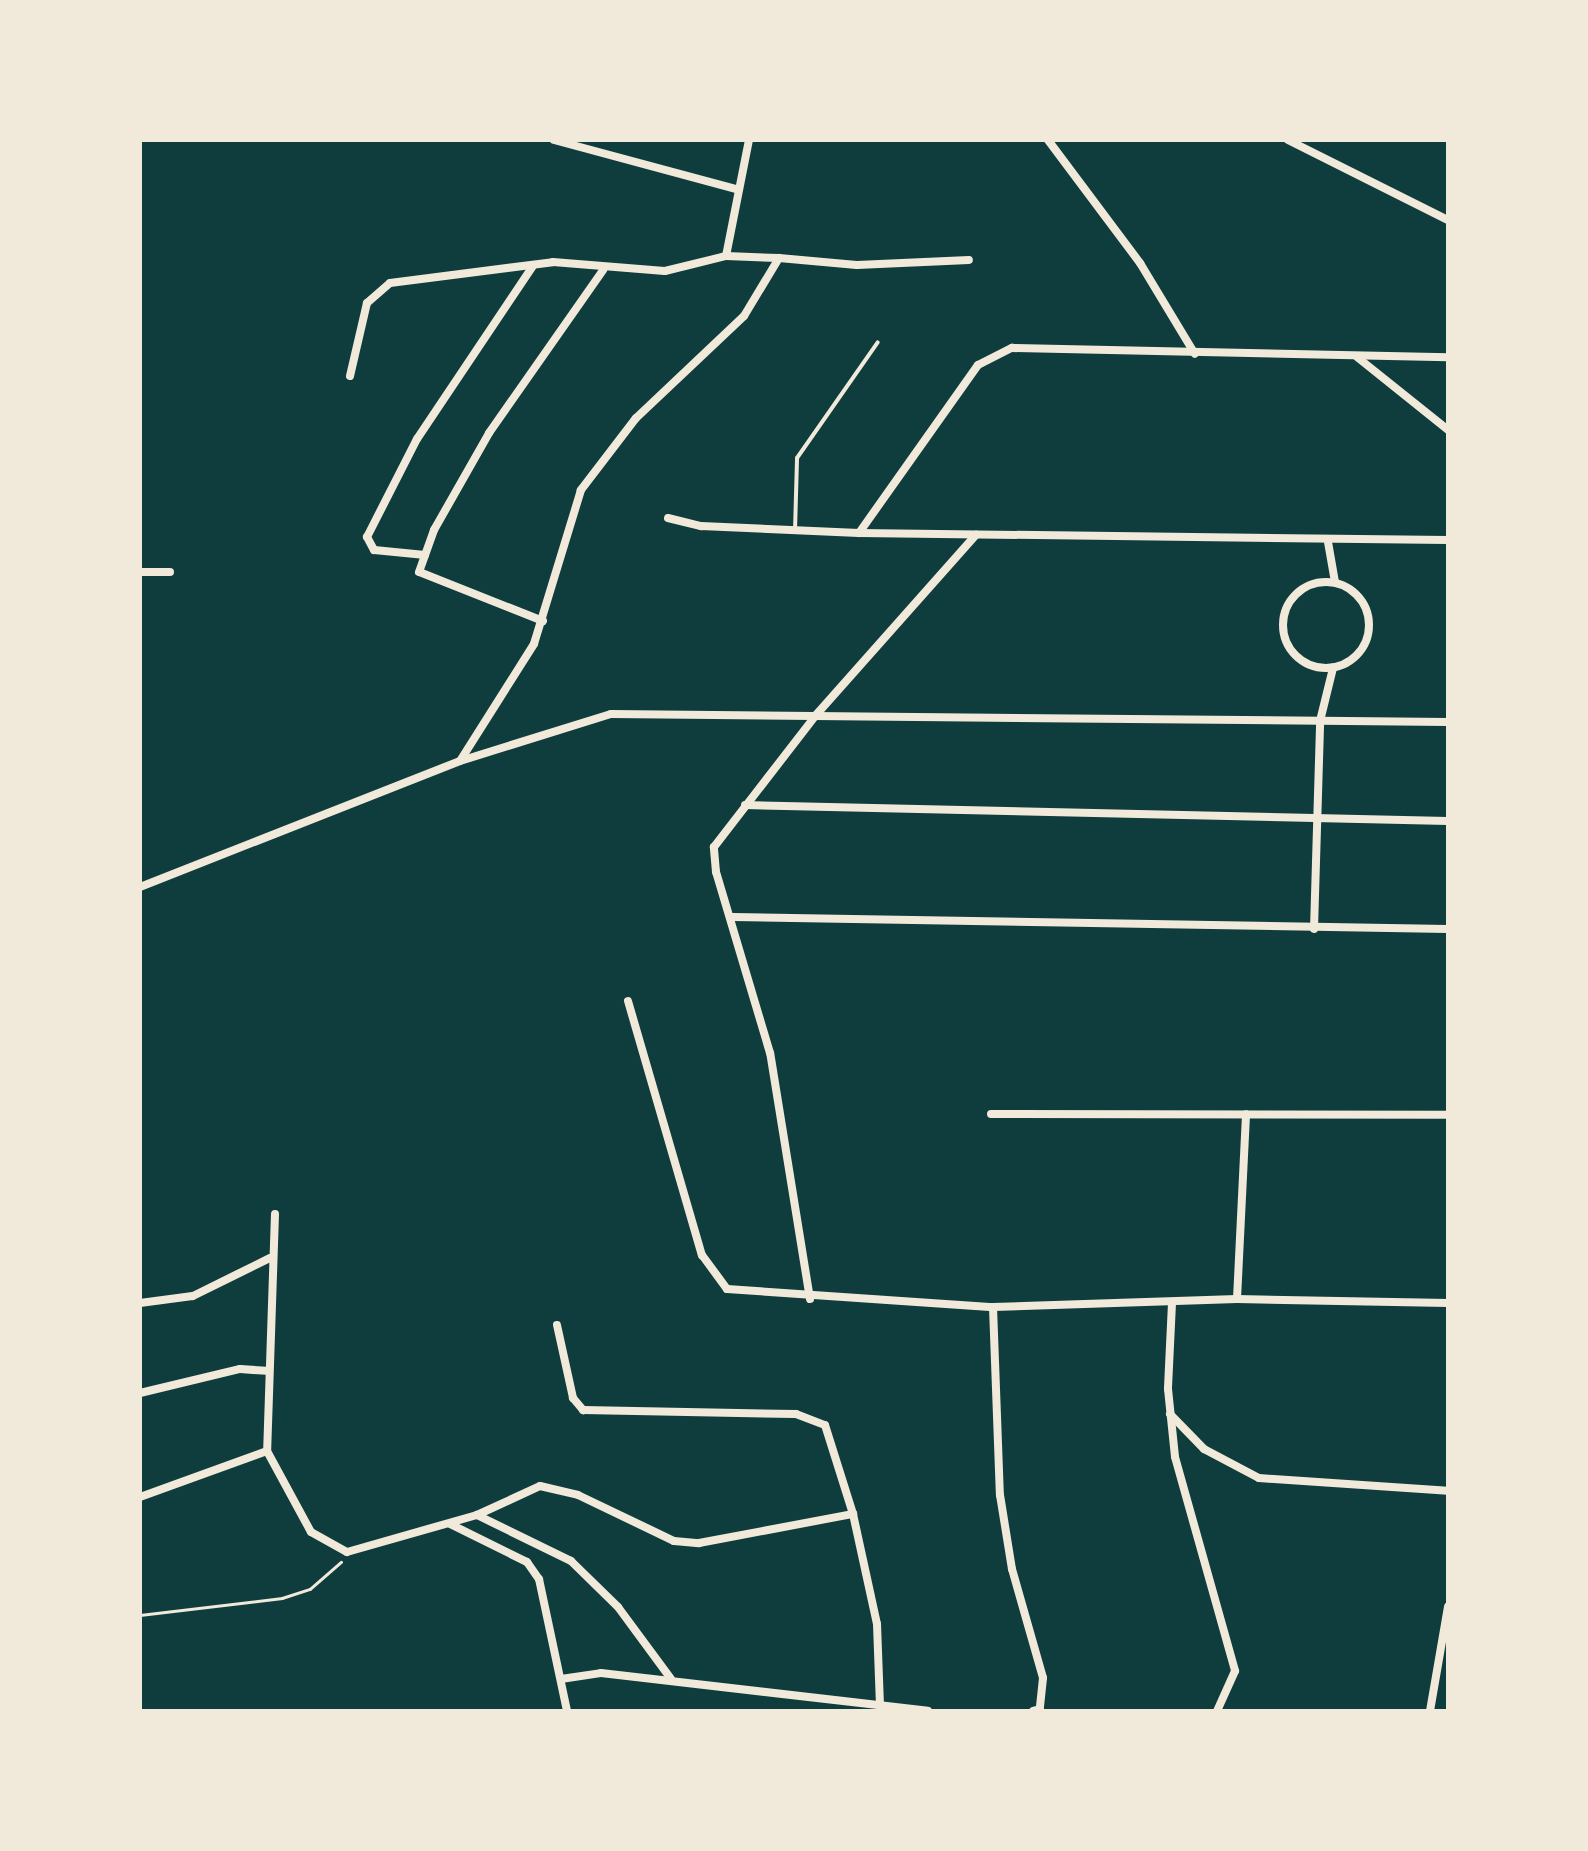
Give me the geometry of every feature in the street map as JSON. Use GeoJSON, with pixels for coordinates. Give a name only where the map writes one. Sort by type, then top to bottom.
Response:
{"type":"FeatureCollection","features":[{"type":"Feature","properties":{"kind":"street"},"geometry":{"type":"LineString","coordinates":[[554,140],[736,189]]}},
{"type":"Feature","properties":{"kind":"street"},"geometry":{"type":"LineString","coordinates":[[726,256],[736,189],[749,140]]}},
{"type":"Feature","properties":{"kind":"street"},"geometry":{"type":"LineString","coordinates":[[1048,140],[1140,263],[1196,354]]}},
{"type":"Feature","properties":{"kind":"street"},"geometry":{"type":"LineString","coordinates":[[1288,140],[1448,220]]}},
{"type":"Feature","properties":{"kind":"street"},"geometry":{"type":"LineString","coordinates":[[350,376],[358,324],[379,289],[454,270],[533,266],[686,269],[726,256],[857,265],[969,260]]}},
{"type":"Feature","properties":{"kind":"street"},"geometry":{"type":"LineString","coordinates":[[460,761],[521,670],[543,621],[581,490],[636,418],[744,316],[779,258]]}},
{"type":"Feature","properties":{"kind":"street"},"geometry":{"type":"LineString","coordinates":[[425,555],[374,550],[367,537],[418,439],[533,266]]}},
{"type":"Feature","properties":{"kind":"street"},"geometry":{"type":"LineString","coordinates":[[543,621],[419,575],[425,555],[489,433],[604,270]]}},
{"type":"Feature","properties":{"kind":"street"},"geometry":{"type":"LineString","coordinates":[[860,533],[932,426],[978,365],[994,354],[1035,345],[1196,354],[1448,357]]}},
{"type":"Feature","properties":{"kind":"street"},"geometry":{"type":"LineString","coordinates":[[1356,357],[1448,430]]}},
{"type":"Feature","properties":{"kind":"street"},"geometry":{"type":"LineString","coordinates":[[668,518],[860,533],[1328,542],[1448,540]]}},
{"type":"Feature","properties":{"kind":"street"},"geometry":{"type":"LineString","coordinates":[[810,1299],[770,1052],[716,872],[714,846],[816,715],[976,535]]}},
{"type":"Feature","properties":{"kind":"street"},"geometry":{"type":"LineString","coordinates":[[1328,542],[1335,582]]}},
{"type":"Feature","properties":{"kind":"street"},"geometry":{"type":"LineString","coordinates":[[140,572],[170,572]]}},
{"type":"Feature","properties":{"kind":"street"},"geometry":{"type":"LineString","coordinates":[[1335,582],[1358,595],[1369,633],[1356,656],[1333,668],[1295,656],[1283,618],[1308,586],[1335,582]]}},
{"type":"Feature","properties":{"kind":"street"},"geometry":{"type":"LineString","coordinates":[[1314,928],[1320,721],[1333,668]]}},
{"type":"Feature","properties":{"kind":"street"},"geometry":{"type":"LineString","coordinates":[[140,887],[460,761],[611,714],[1448,722]]}},
{"type":"Feature","properties":{"kind":"street"},"geometry":{"type":"LineString","coordinates":[[746,805],[1448,821]]}},
{"type":"Feature","properties":{"kind":"street"},"geometry":{"type":"LineString","coordinates":[[732,917],[1448,929]]}},
{"type":"Feature","properties":{"kind":"street"},"geometry":{"type":"LineString","coordinates":[[628,1001],[708,1271],[727,1289],[810,1299],[993,1306],[1238,1299],[1448,1303]]}},
{"type":"Feature","properties":{"kind":"street"},"geometry":{"type":"LineString","coordinates":[[991,1114],[1448,1115]]}},
{"type":"Feature","properties":{"kind":"street"},"geometry":{"type":"LineString","coordinates":[[1238,1299],[1246,1114]]}},
{"type":"Feature","properties":{"kind":"street"},"geometry":{"type":"LineString","coordinates":[[275,1214],[266,1371],[267,1451],[311,1532],[347,1552],[477,1515],[540,1486],[578,1495],[674,1541],[699,1543],[854,1514]]}},
{"type":"Feature","properties":{"kind":"street"},"geometry":{"type":"LineString","coordinates":[[140,1303],[193,1296],[254,1271],[272,1257]]}},
{"type":"Feature","properties":{"kind":"street"},"geometry":{"type":"LineString","coordinates":[[1172,1303],[1170,1414],[1175,1457],[1235,1671],[1217,1711]]}},
{"type":"Feature","properties":{"kind":"street"},"geometry":{"type":"LineString","coordinates":[[993,1306],[1000,1495],[1012,1569],[1038,1648],[1040,1710]]}},
{"type":"Feature","properties":{"kind":"street"},"geometry":{"type":"LineString","coordinates":[[557,1325],[574,1398],[583,1410],[796,1414],[825,1424],[854,1514],[877,1624],[880,1705]]}},
{"type":"Feature","properties":{"kind":"street"},"geometry":{"type":"LineString","coordinates":[[140,1392],[240,1369],[266,1371]]}},
{"type":"Feature","properties":{"kind":"street"},"geometry":{"type":"LineString","coordinates":[[1170,1414],[1204,1449],[1259,1478],[1448,1491]]}},
{"type":"Feature","properties":{"kind":"street"},"geometry":{"type":"LineString","coordinates":[[140,1497],[267,1451]]}},
{"type":"Feature","properties":{"kind":"street"},"geometry":{"type":"LineString","coordinates":[[477,1515],[571,1560],[618,1608],[670,1679]]}},
{"type":"Feature","properties":{"kind":"street"},"geometry":{"type":"LineString","coordinates":[[450,1524],[527,1562],[549,1604],[567,1711]]}},
{"type":"Feature","properties":{"kind":"street"},"geometry":{"type":"LineString","coordinates":[[1430,1711],[1448,1607]]}},
{"type":"Feature","properties":{"kind":"street"},"geometry":{"type":"LineString","coordinates":[[561,1679],[585,1672],[670,1679],[928,1711]]}},
{"type":"Feature","properties":{"kind":"lane"},"geometry":{"type":"LineString","coordinates":[[795,530],[797,458],[878,342]]}},
{"type":"Feature","properties":{"kind":"path"},"geometry":{"type":"LineString","coordinates":[[140,1615],[296,1594],[334,1573],[347,1552]]}}]}
